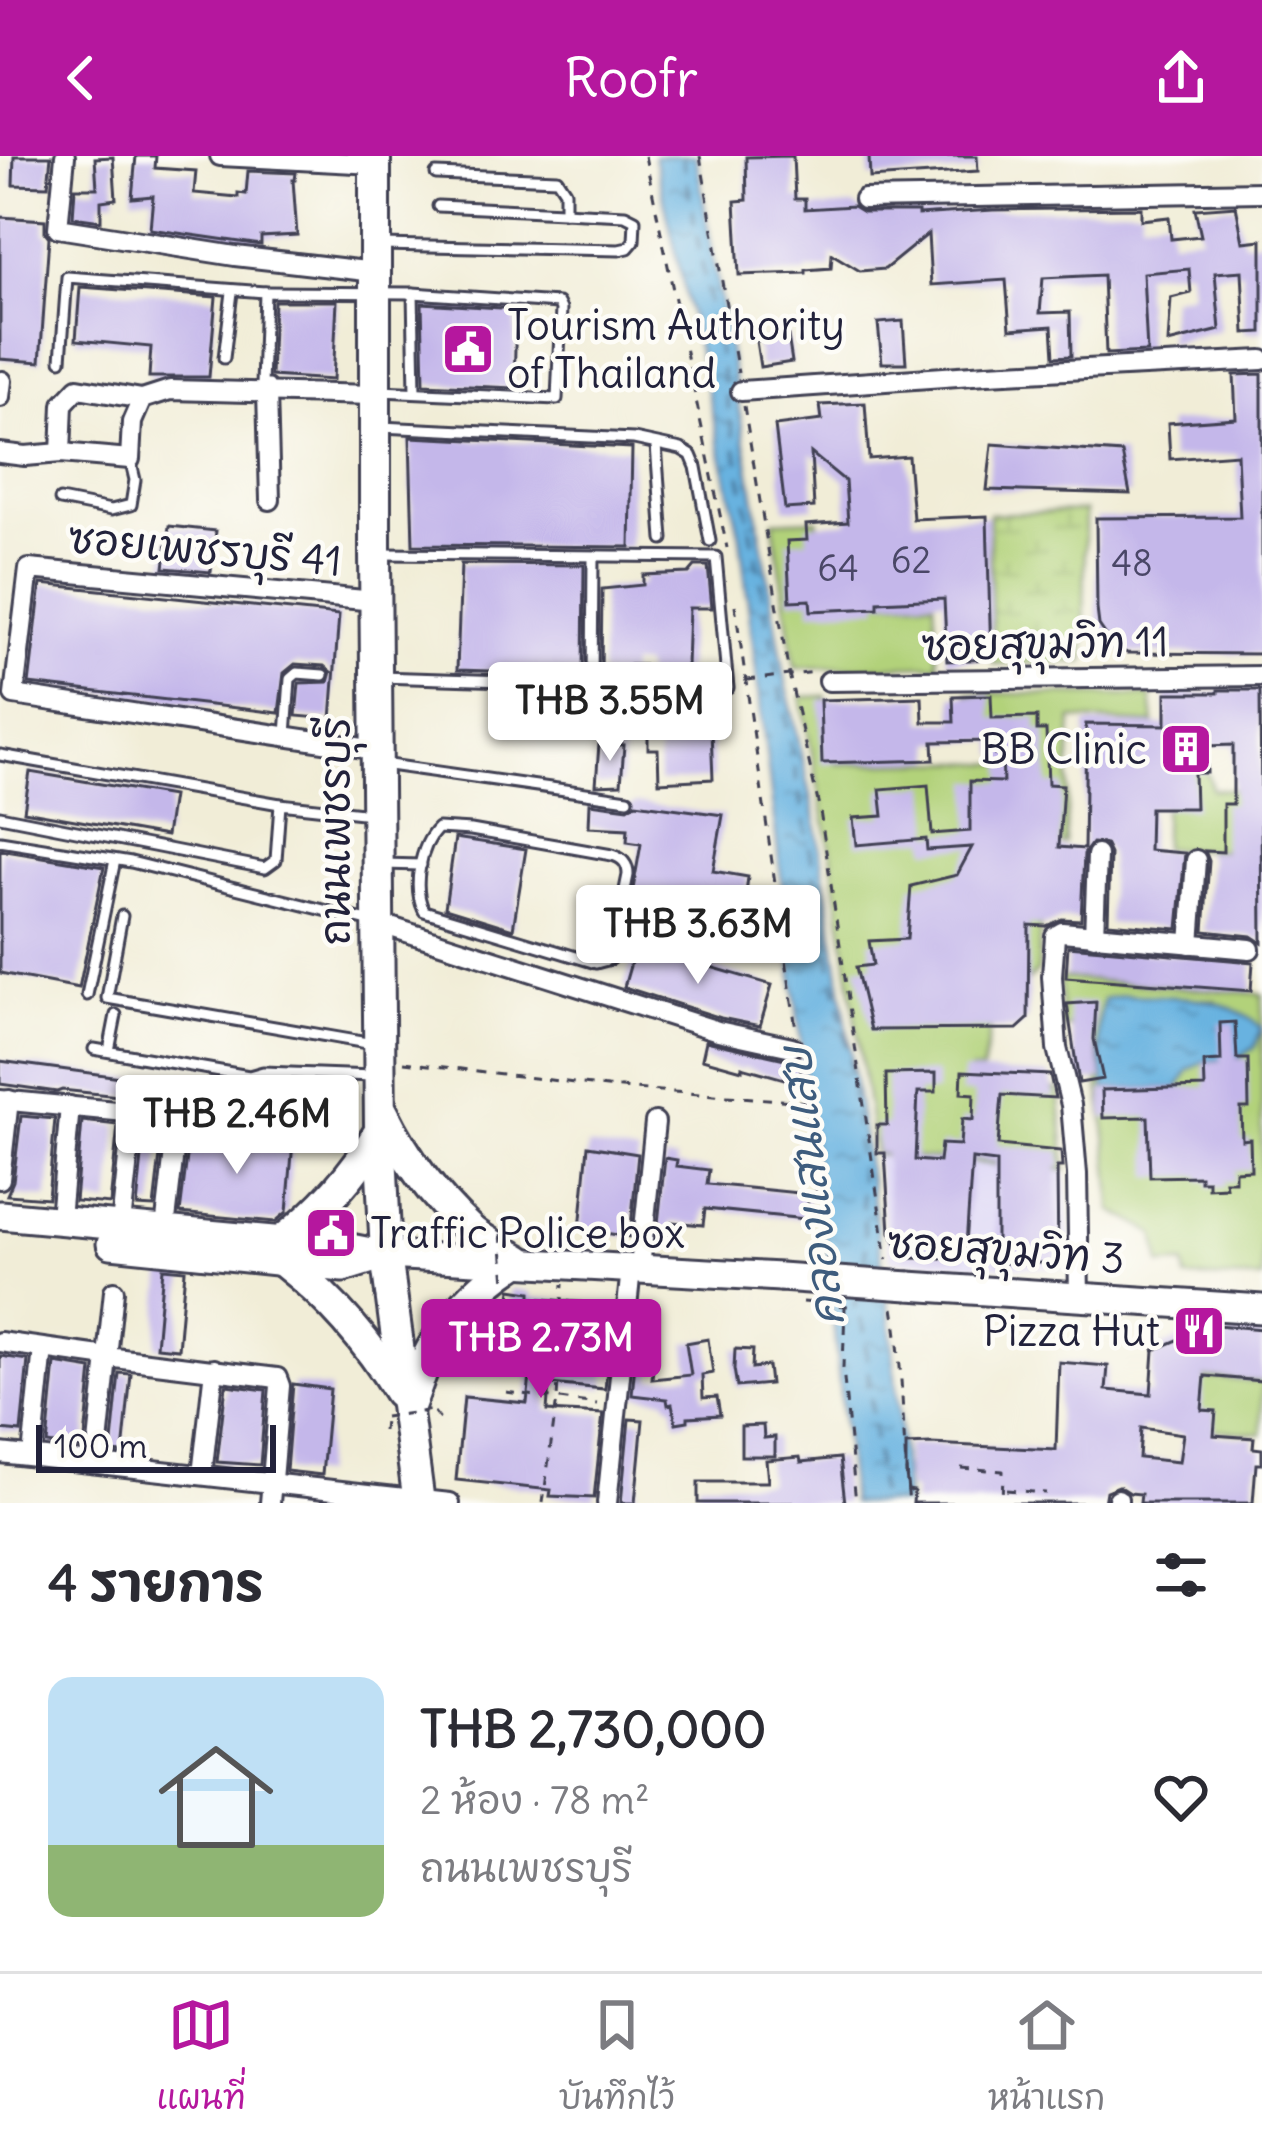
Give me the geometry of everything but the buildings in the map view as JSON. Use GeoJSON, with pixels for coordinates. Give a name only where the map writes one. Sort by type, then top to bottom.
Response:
{"type":"FeatureCollection","features":[{"type":"Feature","properties":{"kind":"main road","name":"ถนนเพชรบุรี"},"geometry":{"type":"LineString","coordinates":[[375,160],[380,1119],[386,1255],[402,1415],[429,1502]]}},
{"type":"Feature","properties":{"kind":"main road"},"geometry":{"type":"LineString","coordinates":[[380,1119],[363,1158],[283,1253],[384,1367],[402,1415]]}},
{"type":"Feature","properties":{"kind":"main road"},"geometry":{"type":"LineString","coordinates":[[380,1119],[425,1181],[512,1272]]}},
{"type":"Feature","properties":{"kind":"main road"},"geometry":{"type":"LineString","coordinates":[[402,1415],[431,1350],[470,1296],[491,1277],[512,1272]]}},
{"type":"Feature","properties":{"kind":"street"},"geometry":{"type":"LineString","coordinates":[[64,156],[58,228],[236,256],[375,270]]}},
{"type":"Feature","properties":{"kind":"street"},"geometry":{"type":"LineString","coordinates":[[220,156],[375,160]]}},
{"type":"Feature","properties":{"kind":"street"},"geometry":{"type":"LineString","coordinates":[[864,199],[1262,192]]}},
{"type":"Feature","properties":{"kind":"street"},"geometry":{"type":"LineString","coordinates":[[741,391],[1262,360]]}},
{"type":"Feature","properties":{"kind":"street"},"geometry":{"type":"LineString","coordinates":[[61,453],[63,404],[78,388],[142,398],[170,390],[375,391]]}},
{"type":"Feature","properties":{"kind":"street"},"geometry":{"type":"LineString","coordinates":[[267,392],[270,500]]}},
{"type":"Feature","properties":{"kind":"street"},"geometry":{"type":"LineString","coordinates":[[0,454],[130,459],[132,422],[142,398]]}},
{"type":"Feature","properties":{"kind":"street","name":"ซอยเพชรบุรี 41"},"geometry":{"type":"LineString","coordinates":[[286,735],[14,695],[28,569],[375,602]]}},
{"type":"Feature","properties":{"kind":"street","name":"ซอยสุขุมวิท 11"},"geometry":{"type":"LineString","coordinates":[[826,676],[1262,676]]}},
{"type":"Feature","properties":{"kind":"street"},"geometry":{"type":"LineString","coordinates":[[286,735],[376,756]]}},
{"type":"Feature","properties":{"kind":"street"},"geometry":{"type":"LineString","coordinates":[[1094,935],[1097,855]]}},
{"type":"Feature","properties":{"kind":"street"},"geometry":{"type":"LineString","coordinates":[[1190,944],[1196,860]]}},
{"type":"Feature","properties":{"kind":"street"},"geometry":{"type":"LineString","coordinates":[[378,923],[718,1031],[792,1047]]}},
{"type":"Feature","properties":{"kind":"street"},"geometry":{"type":"LineString","coordinates":[[1079,1298],[1077,1174],[1070,1102],[1057,1048],[1052,976],[1055,936],[1062,932],[1250,949]]}},
{"type":"Feature","properties":{"kind":"street"},"geometry":{"type":"LineString","coordinates":[[0,1179],[4,1100],[316,1130]]}},
{"type":"Feature","properties":{"kind":"street"},"geometry":{"type":"LineString","coordinates":[[61,1208],[70,1106]]}},
{"type":"Feature","properties":{"kind":"street"},"geometry":{"type":"LineString","coordinates":[[122,1214],[133,1112]]}},
{"type":"Feature","properties":{"kind":"street"},"geometry":{"type":"LineString","coordinates":[[166,1220],[178,1117]]}},
{"type":"Feature","properties":{"kind":"street"},"geometry":{"type":"LineString","coordinates":[[607,1503],[656,1122]]}},
{"type":"Feature","properties":{"kind":"street"},"geometry":{"type":"LineString","coordinates":[[0,1215],[283,1253]]}},
{"type":"Feature","properties":{"kind":"street"},"geometry":{"type":"LineString","coordinates":[[0,1232],[283,1253]]}},
{"type":"Feature","properties":{"kind":"street","name":"ซอยสุขุมวิท 3"},"geometry":{"type":"LineString","coordinates":[[283,1253],[343,1268],[386,1255],[512,1272],[635,1268],[780,1276],[901,1294],[1079,1298],[1262,1310]]}},
{"type":"Feature","properties":{"kind":"street"},"geometry":{"type":"LineString","coordinates":[[95,1463],[114,1291]]}},
{"type":"Feature","properties":{"kind":"street"},"geometry":{"type":"LineString","coordinates":[[0,1342],[275,1377],[280,1382],[270,1503]]}},
{"type":"Feature","properties":{"kind":"street"},"geometry":{"type":"LineString","coordinates":[[32,1456],[43,1348]]}},
{"type":"Feature","properties":{"kind":"street"},"geometry":{"type":"LineString","coordinates":[[202,1475],[214,1369]]}},
{"type":"Feature","properties":{"kind":"street"},"geometry":{"type":"LineString","coordinates":[[0,1453],[272,1482],[332,1496],[429,1502]]}},
{"type":"Feature","properties":{"kind":"lane"},"geometry":{"type":"LineString","coordinates":[[436,174],[557,179],[565,190],[565,212]]}},
{"type":"Feature","properties":{"kind":"lane"},"geometry":{"type":"LineString","coordinates":[[61,360],[68,277],[265,292],[375,270],[619,250],[634,241],[631,216],[438,206]]}},
{"type":"Feature","properties":{"kind":"lane"},"geometry":{"type":"LineString","coordinates":[[265,292],[262,385],[557,399],[561,309],[553,301],[413,293],[375,270]]}},
{"type":"Feature","properties":{"kind":"lane"},"geometry":{"type":"LineString","coordinates":[[224,358],[232,292]]}},
{"type":"Feature","properties":{"kind":"lane"},"geometry":{"type":"LineString","coordinates":[[413,293],[415,392]]}},
{"type":"Feature","properties":{"kind":"lane"},"geometry":{"type":"LineString","coordinates":[[375,427],[634,439],[681,449],[692,455],[710,541]]}},
{"type":"Feature","properties":{"kind":"lane"},"geometry":{"type":"LineString","coordinates":[[656,445],[663,539]]}},
{"type":"Feature","properties":{"kind":"lane"},"geometry":{"type":"LineString","coordinates":[[60,500],[111,510],[131,505],[136,480],[130,459]]}},
{"type":"Feature","properties":{"kind":"lane"},"geometry":{"type":"LineString","coordinates":[[375,554],[716,556],[728,688],[376,677]]}},
{"type":"Feature","properties":{"kind":"lane"},"geometry":{"type":"LineString","coordinates":[[592,686],[593,557]]}},
{"type":"Feature","properties":{"kind":"lane"},"geometry":{"type":"LineString","coordinates":[[286,735],[290,679],[297,673],[323,675]]}},
{"type":"Feature","properties":{"kind":"lane"},"geometry":{"type":"LineString","coordinates":[[0,755],[280,804],[377,814]]}},
{"type":"Feature","properties":{"kind":"lane"},"geometry":{"type":"LineString","coordinates":[[376,756],[628,799]]}},
{"type":"Feature","properties":{"kind":"lane"},"geometry":{"type":"LineString","coordinates":[[0,816],[265,868],[276,860],[280,804]]}},
{"type":"Feature","properties":{"kind":"lane"},"geometry":{"type":"LineString","coordinates":[[444,827],[622,860],[628,875],[611,959],[596,963],[428,913],[419,904],[421,865],[429,837],[444,827]]}},
{"type":"Feature","properties":{"kind":"lane"},"geometry":{"type":"LineString","coordinates":[[0,841],[115,860],[378,923]]}},
{"type":"Feature","properties":{"kind":"lane"},"geometry":{"type":"LineString","coordinates":[[87,995],[115,860]]}},
{"type":"Feature","properties":{"kind":"lane"},"geometry":{"type":"LineString","coordinates":[[377,864],[421,865]]}},
{"type":"Feature","properties":{"kind":"lane"},"geometry":{"type":"LineString","coordinates":[[122,916],[107,998],[379,1060]]}},
{"type":"Feature","properties":{"kind":"lane"},"geometry":{"type":"LineString","coordinates":[[617,931],[731,952]]}},
{"type":"Feature","properties":{"kind":"lane"},"geometry":{"type":"LineString","coordinates":[[109,1052],[116,1015]]}},
{"type":"Feature","properties":{"kind":"lane"},"geometry":{"type":"LineString","coordinates":[[94,1049],[249,1076],[379,1060]]}},
{"type":"Feature","properties":{"kind":"path"},"geometry":{"type":"LineString","coordinates":[[645,156],[655,207]]}},
{"type":"Feature","properties":{"kind":"path"},"geometry":{"type":"LineString","coordinates":[[700,156],[769,540],[787,674],[820,811],[887,1264]]}},
{"type":"Feature","properties":{"kind":"path"},"geometry":{"type":"LineString","coordinates":[[747,680],[787,674],[826,676]]}},
{"type":"Feature","properties":{"kind":"path"},"geometry":{"type":"LineString","coordinates":[[379,1060],[607,1087],[807,1102]]}},
{"type":"Feature","properties":{"kind":"path"},"geometry":{"type":"LineString","coordinates":[[501,1234],[512,1272]]}},
{"type":"Feature","properties":{"kind":"path"},"geometry":{"type":"LineString","coordinates":[[901,1294],[895,1317],[909,1503]]}},
{"type":"Feature","properties":{"kind":"path"},"geometry":{"type":"LineString","coordinates":[[830,1304],[848,1306]]}},
{"type":"Feature","properties":{"kind":"path"},"geometry":{"type":"LineString","coordinates":[[543,1503],[557,1399],[562,1305]]}},
{"type":"Feature","properties":{"kind":"path"},"geometry":{"type":"LineString","coordinates":[[506,1392],[616,1407]]}},
{"type":"Feature","properties":{"kind":"path"},"geometry":{"type":"LineString","coordinates":[[402,1415],[441,1421]]}},
{"type":"Feature","properties":{"kind":"path"},"geometry":{"type":"LineString","coordinates":[[961,1468],[1003,1471],[1002,1503]]}},
{"type":"Feature","properties":{"kind":"path"},"geometry":{"type":"LineString","coordinates":[[1003,1490],[1046,1493]]}},
{"type":"Feature","properties":{"kind":"shaded area"},"geometry":{"type":"Polygon","coordinates":[[[875,1154],[1066,1170],[1074,1270],[890,1261],[875,1154]]]}},
{"type":"Feature","properties":{"kind":"green space"},"geometry":{"type":"Polygon","coordinates":[[[1085,511],[1084,662],[993,664],[989,514],[1085,511]]]}},
{"type":"Feature","properties":{"kind":"green space"},"geometry":{"type":"Polygon","coordinates":[[[817,519],[823,601],[934,601],[938,665],[795,668],[773,521],[817,519]]]}},
{"type":"Feature","properties":{"kind":"green space"},"geometry":{"type":"Polygon","coordinates":[[[968,693],[1151,696],[1154,724],[1072,719],[1065,844],[1043,843],[1038,971],[992,1018],[982,1071],[971,1071],[973,1087],[1059,1090],[1066,1170],[875,1154],[831,852],[801,697],[825,696],[837,764],[1023,765],[1038,775],[969,720],[968,693]]]}},
{"type":"Feature","properties":{"kind":"green space"},"geometry":{"type":"Polygon","coordinates":[[[1164,767],[1204,770],[1212,789],[1262,791],[1262,852],[1163,848],[1164,767]]]}},
{"type":"Feature","properties":{"kind":"green space"},"geometry":{"type":"Polygon","coordinates":[[[1060,978],[1262,994],[1262,1279],[1186,1278],[1184,1264],[1161,1265],[1155,1234],[1112,1210],[1104,1120],[1088,1030],[1062,1026],[1060,978]],[[1124,995],[1104,999],[1098,1053],[1105,1090],[1189,1070],[1204,1062],[1226,1061],[1215,1000],[1124,995]]]}},
{"type":"Feature","properties":{"kind":"green space"},"geometry":{"type":"Polygon","coordinates":[[[1196,1377],[1262,1382],[1262,1434],[1194,1428],[1196,1377]]]}},
{"type":"Feature","properties":{"kind":"water","name":"คลองแสนแสบ"},"geometry":{"type":"Polygon","coordinates":[[[654,156],[696,156],[786,683],[815,814],[890,1316],[906,1503],[851,1503],[828,1269],[740,536],[654,156]]]}},
{"type":"Feature","properties":{"kind":"water"},"geometry":{"type":"Polygon","coordinates":[[[1124,995],[1197,999],[1230,1008],[1261,1028],[1255,1047],[1237,1059],[1204,1062],[1189,1070],[1178,1088],[1105,1090],[1099,1044],[1101,1011],[1104,999],[1124,995]]]}},
{"type":"Feature","properties":{"kind":"ferry route"},"geometry":{"type":"LineString","coordinates":[[682,156],[850,1065],[866,1248],[862,1272]]}},
{"type":"Feature","properties":{"kind":"ferry route"},"geometry":{"type":"LineString","coordinates":[[858,1293],[855,1308],[864,1328],[880,1503]]}},
{"type":"Feature","properties":{"kind":"place","name":"Tourism Authority of Thailand"},"geometry":{"type":"Point","coordinates":[468,349]}},
{"type":"Feature","properties":{"kind":"place","name":"BB Clinic"},"geometry":{"type":"Point","coordinates":[1186,749]}},
{"type":"Feature","properties":{"kind":"place","name":"Traffic Police box"},"geometry":{"type":"Point","coordinates":[331,1233]}},
{"type":"Feature","properties":{"kind":"place","name":"Pizza Hut"},"geometry":{"type":"Point","coordinates":[1199,1331]}}]}
